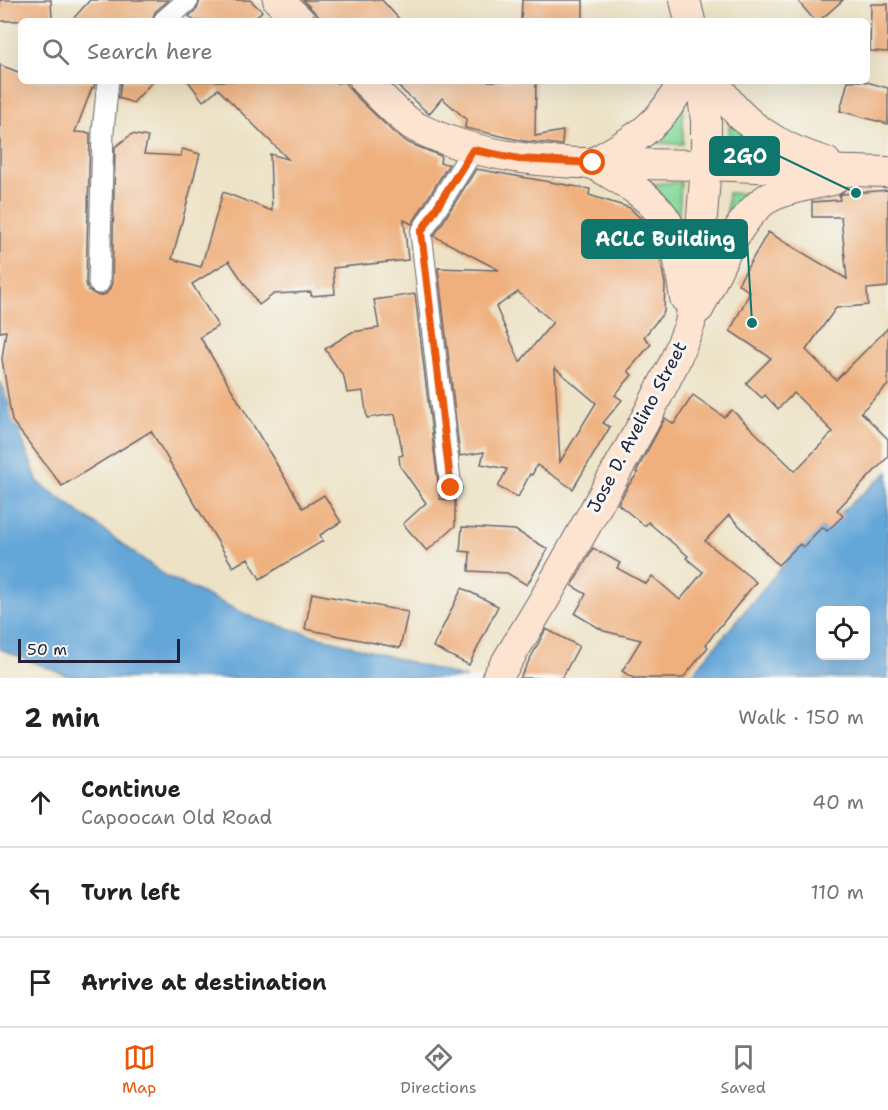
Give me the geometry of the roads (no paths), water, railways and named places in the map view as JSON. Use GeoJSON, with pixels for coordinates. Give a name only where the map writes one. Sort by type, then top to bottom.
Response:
{"type":"FeatureCollection","features":[{"type":"Feature","properties":{"kind":"main road"},"geometry":{"type":"LineString","coordinates":[[278,0],[297,18]]}},
{"type":"Feature","properties":{"kind":"main road"},"geometry":{"type":"LineString","coordinates":[[686,0],[689,18]]}},
{"type":"Feature","properties":{"kind":"main road"},"geometry":{"type":"LineString","coordinates":[[368,84],[414,126],[473,150],[519,159],[876,172]]}},
{"type":"Feature","properties":{"kind":"main road"},"geometry":{"type":"LineString","coordinates":[[593,163],[630,143],[651,127],[666,110],[680,84]]}},
{"type":"Feature","properties":{"kind":"main road","name":"Jose D. Avelino Street"},"geometry":{"type":"LineString","coordinates":[[500,672],[544,600],[643,424],[674,363],[690,324],[706,165],[706,120],[701,84]]}},
{"type":"Feature","properties":{"kind":"main road"},"geometry":{"type":"LineString","coordinates":[[717,84],[742,117],[781,145],[817,159],[876,172]]}},
{"type":"Feature","properties":{"kind":"main road"},"geometry":{"type":"LineString","coordinates":[[593,163],[627,183],[662,214],[670,229],[690,324]]}},
{"type":"Feature","properties":{"kind":"main road"},"geometry":{"type":"LineString","coordinates":[[690,324],[733,240],[755,209],[767,199],[786,192],[876,172]]}},
{"type":"Feature","properties":{"kind":"street"},"geometry":{"type":"LineString","coordinates":[[167,18],[188,0]]}},
{"type":"Feature","properties":{"kind":"street"},"geometry":{"type":"LineString","coordinates":[[99,282],[103,131],[108,84]]}},
{"type":"Feature","properties":{"kind":"street"},"geometry":{"type":"LineString","coordinates":[[451,488],[421,232],[473,150]]}},
{"type":"Feature","properties":{"kind":"water"},"geometry":{"type":"Polygon","coordinates":[[[0,381],[38,482],[166,576],[256,619],[466,678],[73,678],[0,649],[0,381]]]}},
{"type":"Feature","properties":{"kind":"water"},"geometry":{"type":"Polygon","coordinates":[[[888,472],[888,678],[689,678],[795,551],[888,472]]]}},
{"type":"Feature","properties":{"kind":"place","name":"2GO"},"geometry":{"type":"Point","coordinates":[856,193]}},
{"type":"Feature","properties":{"kind":"place","name":"ACLC Building"},"geometry":{"type":"Point","coordinates":[752,323]}}]}
